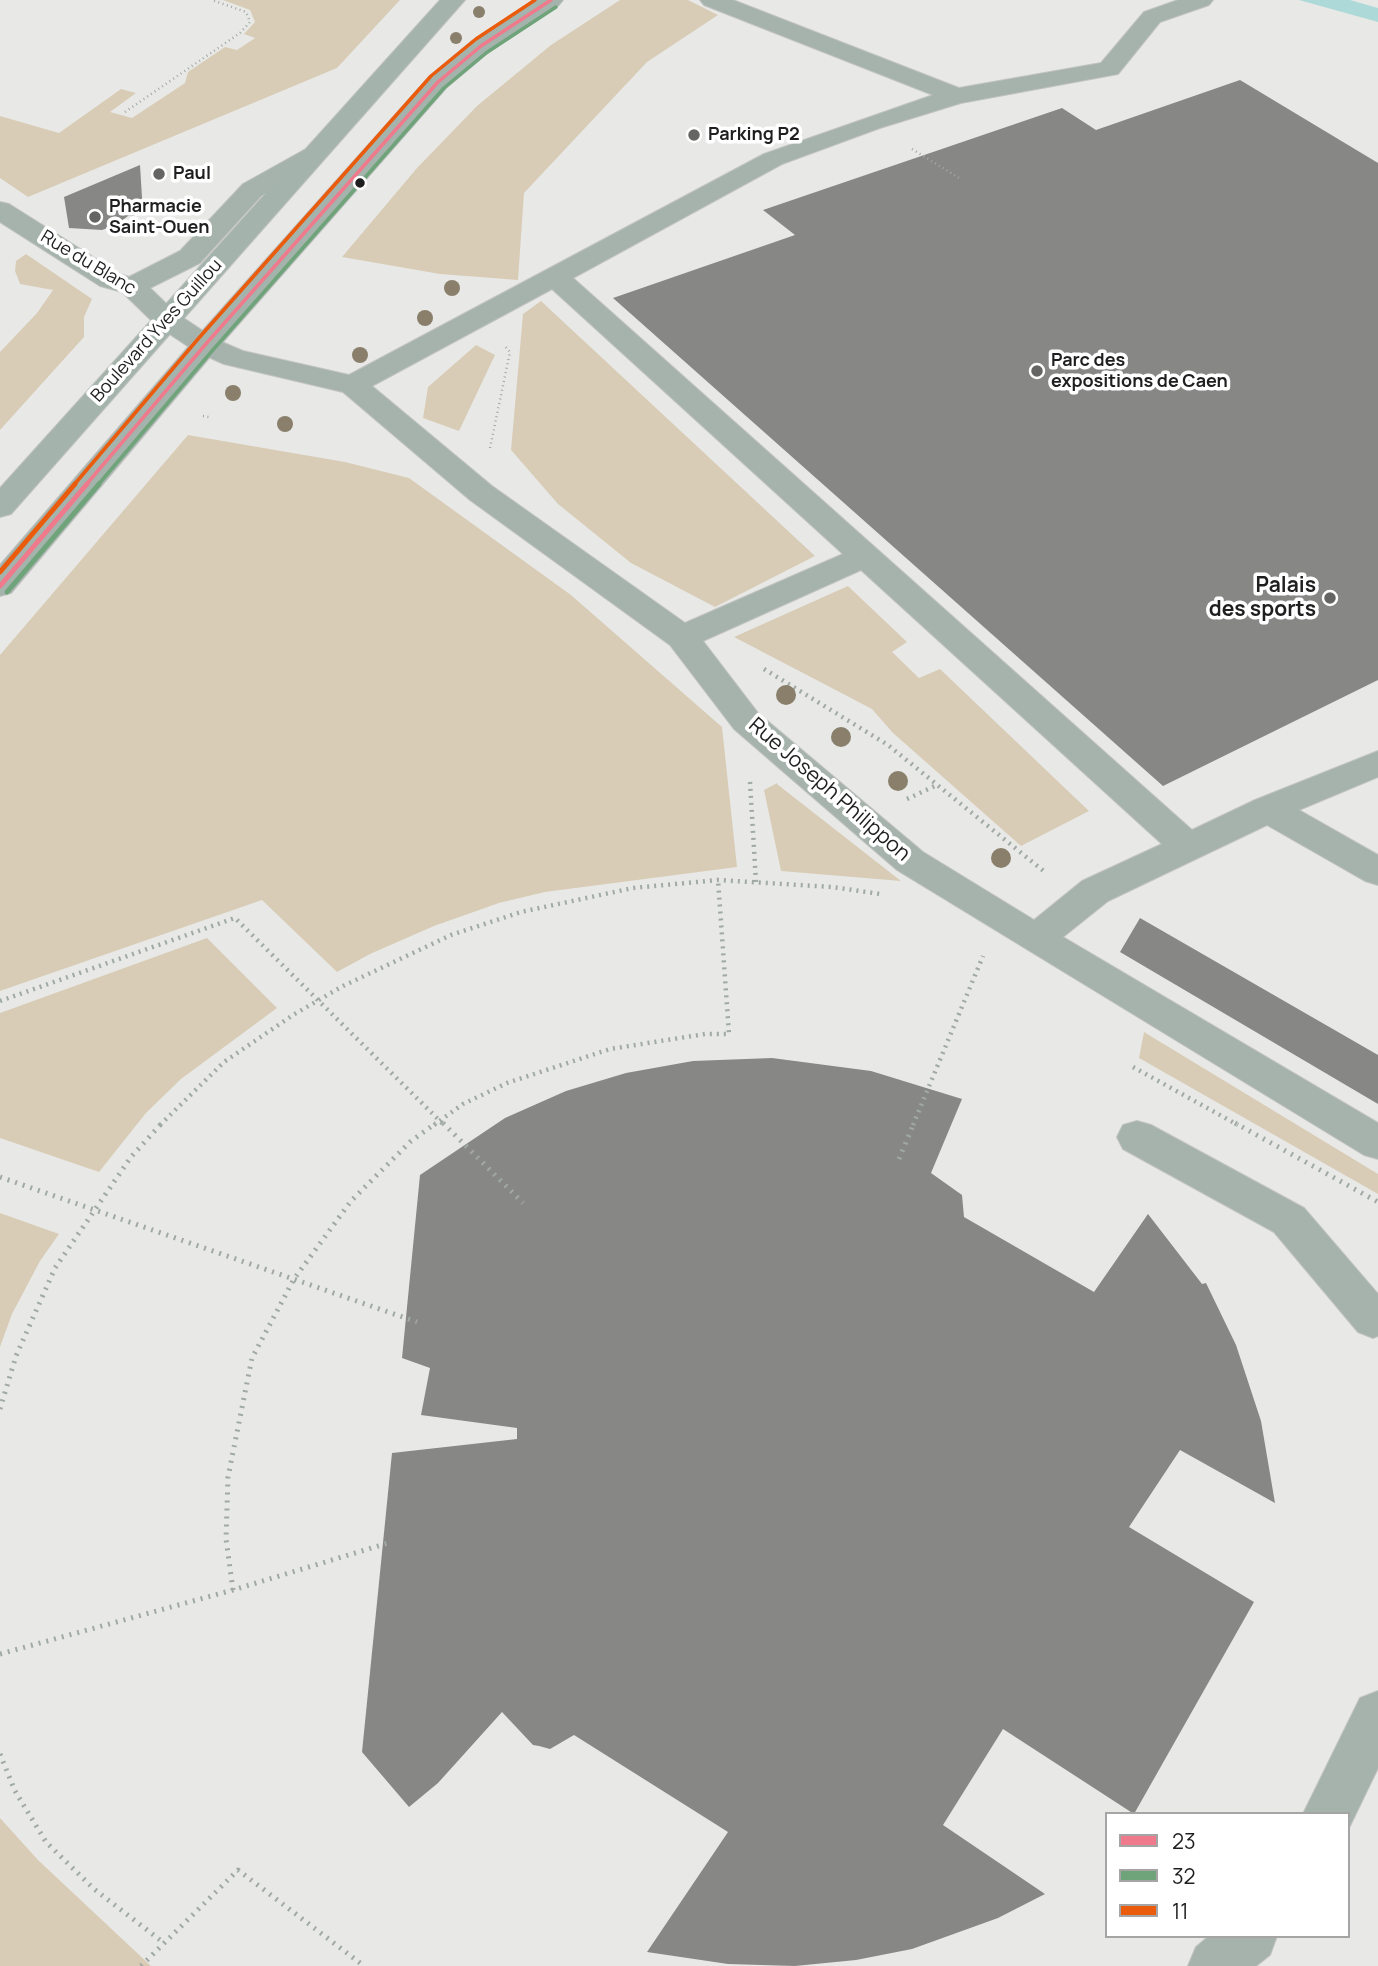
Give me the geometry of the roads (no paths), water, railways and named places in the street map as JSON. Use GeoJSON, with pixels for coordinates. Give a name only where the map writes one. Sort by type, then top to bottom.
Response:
{"type":"FeatureCollection","features":[{"type":"Feature","properties":{"kind":"main road","name":"Boulevard Yves Guillou"},"geometry":{"type":"LineString","coordinates":[[0,507],[453,0]]}},
{"type":"Feature","properties":{"kind":"main road"},"geometry":{"type":"LineString","coordinates":[[0,586],[205,345],[438,82],[507,27],[551,0]]}},
{"type":"Feature","properties":{"kind":"street"},"geometry":{"type":"LineString","coordinates":[[353,385],[773,159],[871,123],[957,96],[1109,69],[1152,17],[1201,0]]}},
{"type":"Feature","properties":{"kind":"street"},"geometry":{"type":"LineString","coordinates":[[722,4],[957,96]]}},
{"type":"Feature","properties":{"kind":"street","name":"Boulevard Yves Guillou"},"geometry":{"type":"LineString","coordinates":[[132,286],[190,257],[252,190],[313,155]]}},
{"type":"Feature","properties":{"kind":"street","name":"Rue du Blanc"},"geometry":{"type":"LineString","coordinates":[[0,211],[110,280],[132,286],[166,319],[205,345]]}},
{"type":"Feature","properties":{"kind":"street"},"geometry":{"type":"LineString","coordinates":[[554,275],[1188,847]]}},
{"type":"Feature","properties":{"kind":"street","name":"Rue Joseph Philippon"},"geometry":{"type":"LineString","coordinates":[[205,345],[234,358],[353,385],[481,493],[682,638],[746,721],[910,861],[1378,1143]]}},
{"type":"Feature","properties":{"kind":"street"},"geometry":{"type":"LineString","coordinates":[[682,638],[865,556]]}},
{"type":"Feature","properties":{"kind":"street"},"geometry":{"type":"LineString","coordinates":[[1036,939],[1095,891],[1268,809],[1378,762]]}},
{"type":"Feature","properties":{"kind":"street"},"geometry":{"type":"LineString","coordinates":[[1268,809],[1378,872]]}},
{"type":"Feature","properties":{"kind":"street"},"geometry":{"type":"LineString","coordinates":[[1137,1137],[1289,1220],[1376,1322]]}},
{"type":"Feature","properties":{"kind":"street"},"geometry":{"type":"LineString","coordinates":[[1330,1812],[1378,1715]]}},
{"type":"Feature","properties":{"kind":"street"},"geometry":{"type":"LineString","coordinates":[[1215,1966],[1249,1938]]}},
{"type":"Feature","properties":{"kind":"water"},"geometry":{"type":"Polygon","coordinates":[[[1299,0],[1350,0],[1378,8],[1378,22],[1299,0]]]}},
{"type":"Feature","properties":{"kind":"place","name":"Parking P2"},"geometry":{"type":"Point","coordinates":[694,135]}},
{"type":"Feature","properties":{"kind":"place","name":"Paul"},"geometry":{"type":"Point","coordinates":[159,174]}},
{"type":"Feature","properties":{"kind":"place","name":"Pharmacie Saint-Ouen"},"geometry":{"type":"Point","coordinates":[95,217]}},
{"type":"Feature","properties":{"kind":"place","name":"Parc des expositions de Caen"},"geometry":{"type":"Point","coordinates":[1037,371]}},
{"type":"Feature","properties":{"kind":"place","name":"Palais des sports"},"geometry":{"type":"Point","coordinates":[1330,598]}}]}
